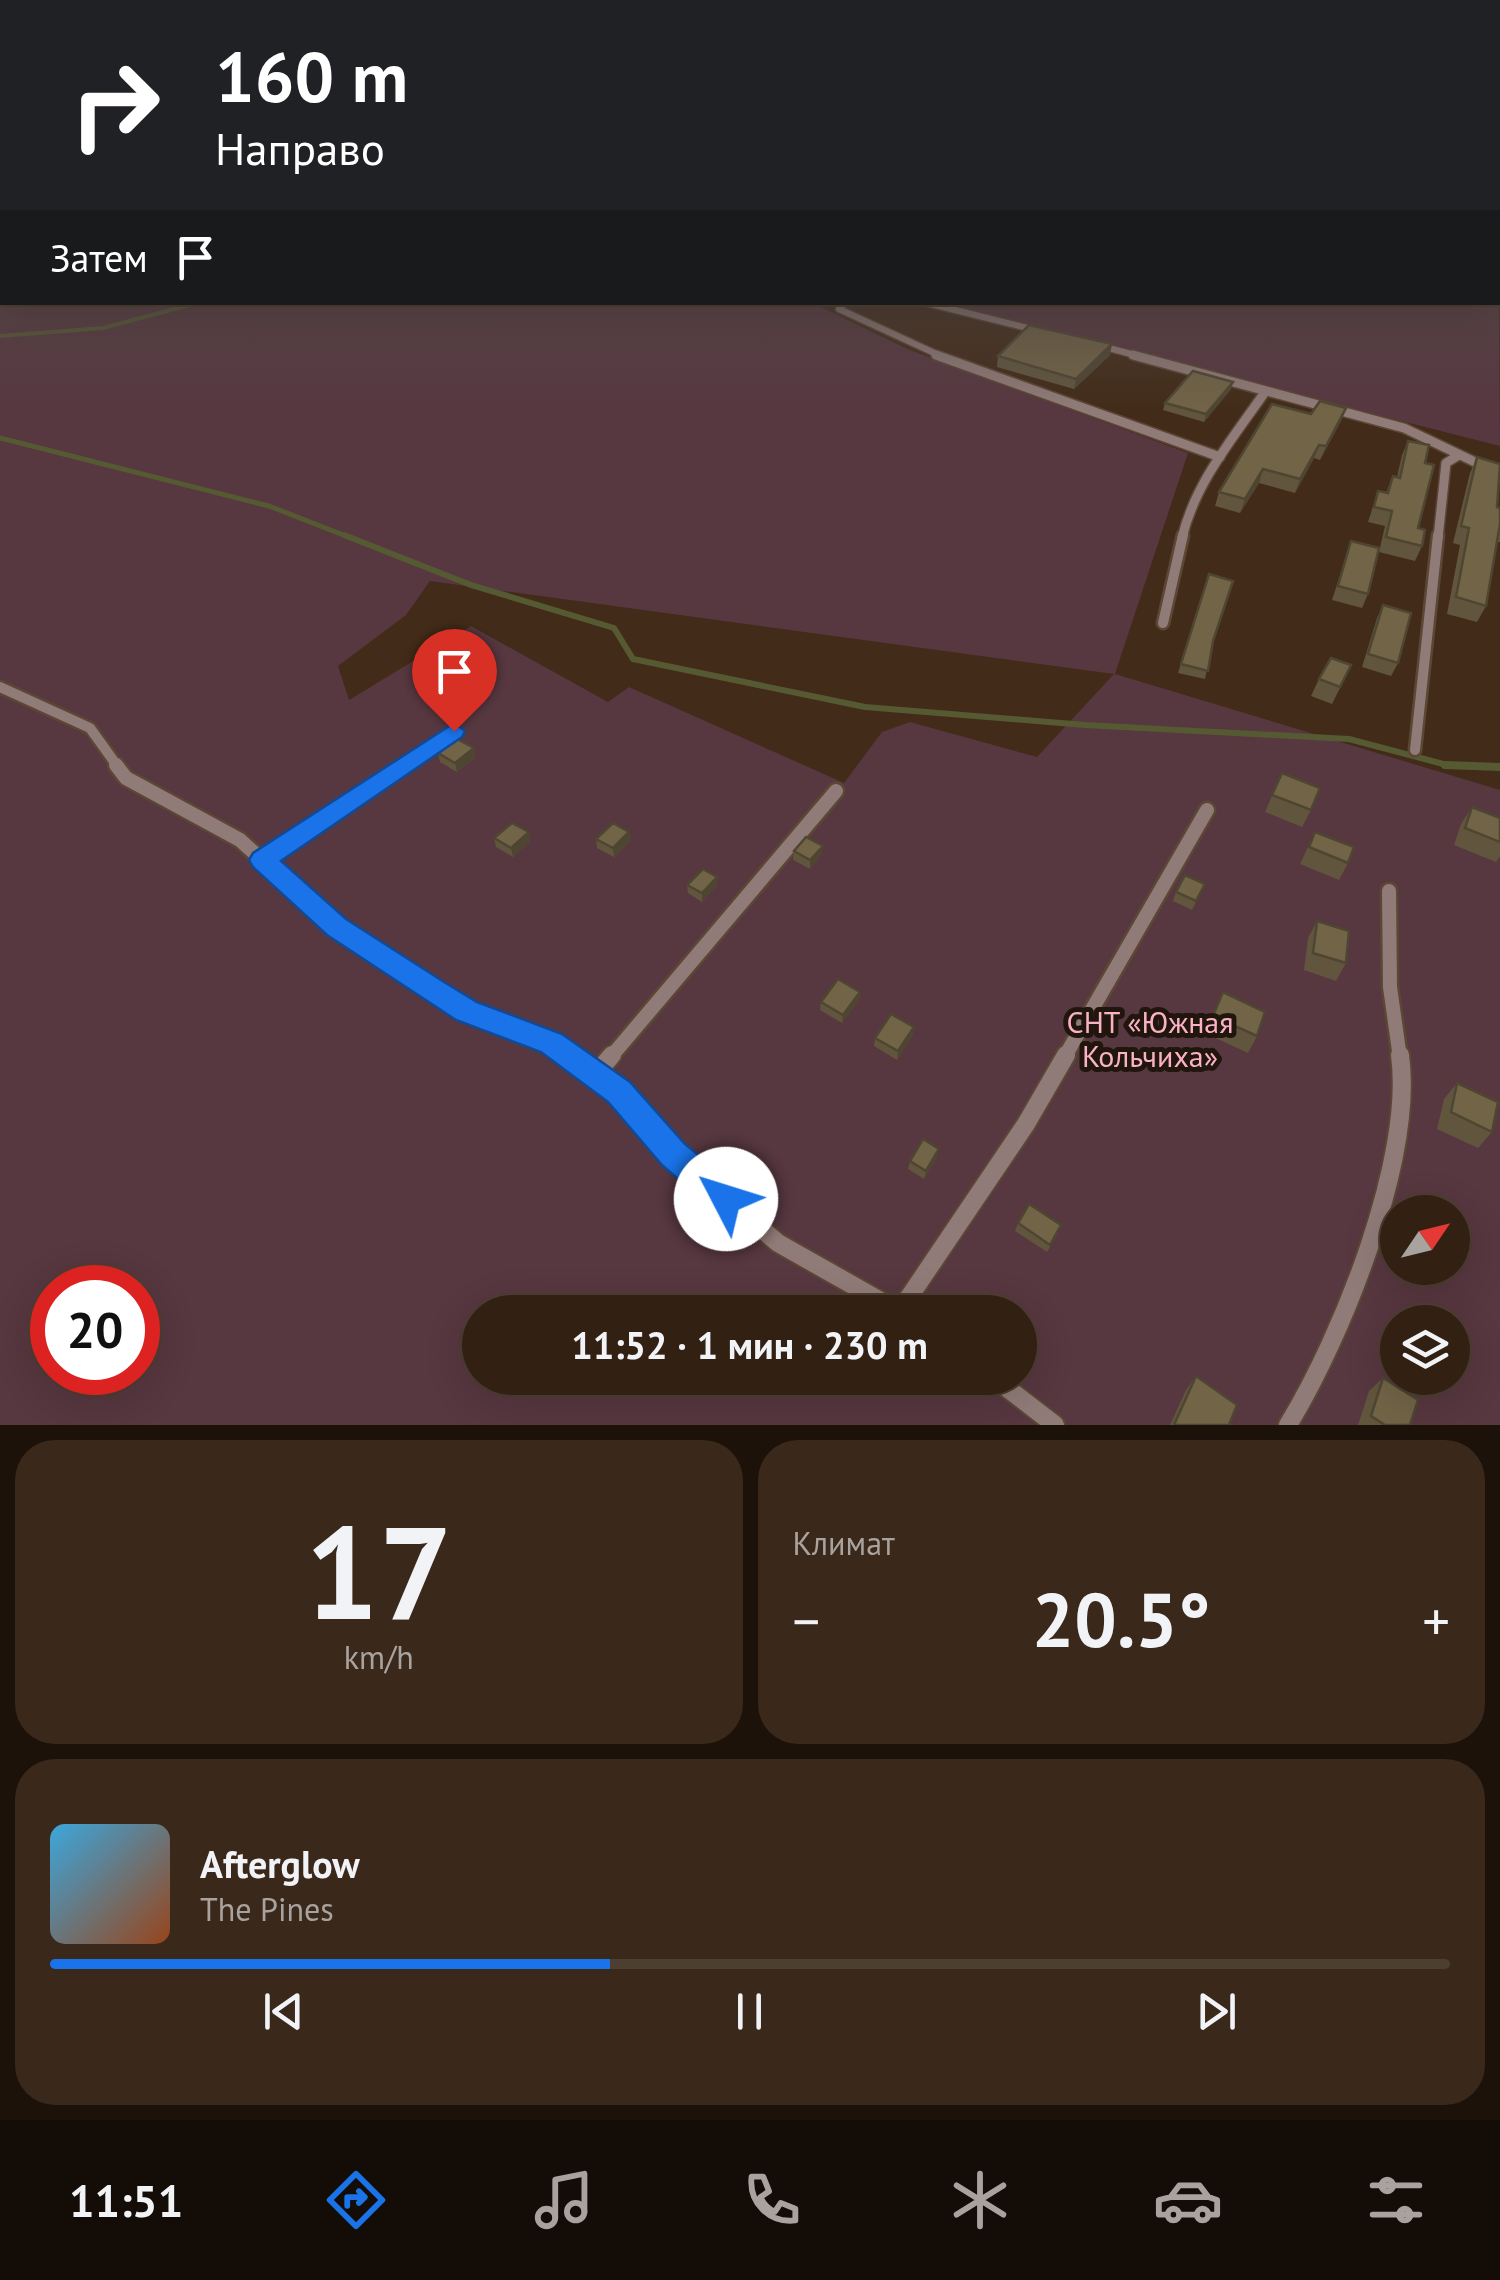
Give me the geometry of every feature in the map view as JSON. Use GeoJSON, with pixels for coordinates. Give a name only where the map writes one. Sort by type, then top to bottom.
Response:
{"type":"FeatureCollection","features":[{"type":"Feature","properties":{"kind":"lane"},"geometry":{"type":"LineString","coordinates":[[840,305],[843,311],[917,348],[1220,457]]}},
{"type":"Feature","properties":{"kind":"lane"},"geometry":{"type":"LineString","coordinates":[[935,305],[1050,334]]}},
{"type":"Feature","properties":{"kind":"lane"},"geometry":{"type":"LineString","coordinates":[[1086,342],[1404,428],[1500,474]]}},
{"type":"Feature","properties":{"kind":"lane"},"geometry":{"type":"LineString","coordinates":[[1163,623],[1188,513],[1220,457],[1266,392]]}},
{"type":"Feature","properties":{"kind":"lane"},"geometry":{"type":"LineString","coordinates":[[1415,750],[1446,463],[1459,455]]}},
{"type":"Feature","properties":{"kind":"lane"},"geometry":{"type":"LineString","coordinates":[[0,687],[90,728],[126,778],[240,840],[336,927],[450,1001],[552,1043],[619,1092],[674,1154],[778,1243],[869,1295]]}},
{"type":"Feature","properties":{"kind":"lane"},"geometry":{"type":"LineString","coordinates":[[262,860],[454,731]]}},
{"type":"Feature","properties":{"kind":"lane"},"geometry":{"type":"LineString","coordinates":[[595,1074],[836,791]]}},
{"type":"Feature","properties":{"kind":"lane"},"geometry":{"type":"LineString","coordinates":[[910,1295],[1026,1124],[1206,810]]}},
{"type":"Feature","properties":{"kind":"lane"},"geometry":{"type":"LineString","coordinates":[[1288,1425],[1319,1375],[1388,1192],[1403,1079],[1390,988],[1389,891]]}},
{"type":"Feature","properties":{"kind":"lane"},"geometry":{"type":"LineString","coordinates":[[1016,1395],[1055,1425]]}},
{"type":"Feature","properties":{"kind":"green space","name":"СНТ «Южная Кольчиха»"},"geometry":{"type":"Polygon","coordinates":[[[0,305],[817,305],[907,349],[1188,453],[1115,674],[1500,790],[1500,1425],[0,1425],[0,305]],[[430,581],[406,615],[338,666],[349,700],[471,626],[608,702],[629,687],[844,783],[882,732],[910,722],[1037,757],[1114,674],[430,581]]]}},
{"type":"Feature","properties":{"kind":"green space"},"geometry":{"type":"Polygon","coordinates":[[[943,305],[1499,305],[1500,446],[943,305]]]}},
{"type":"Feature","properties":{"kind":"building"},"geometry":{"type":"Polygon","coordinates":[[[1029,325],[1112,344],[1076,379],[998,356],[1029,325]]]}},
{"type":"Feature","properties":{"kind":"building"},"geometry":{"type":"Polygon","coordinates":[[[1193,371],[1233,382],[1206,414],[1165,403],[1193,371]]]}},
{"type":"Feature","properties":{"kind":"building"},"geometry":{"type":"Polygon","coordinates":[[[1320,401],[1346,408],[1326,446],[1319,445],[1300,479],[1263,469],[1245,499],[1219,492],[1272,404],[1311,414],[1320,401]]]}},
{"type":"Feature","properties":{"kind":"building"},"geometry":{"type":"Polygon","coordinates":[[[1408,441],[1429,445],[1425,463],[1434,465],[1418,528],[1425,530],[1422,546],[1386,537],[1392,511],[1374,507],[1378,491],[1388,493],[1393,476],[1400,478],[1408,441]]]}},
{"type":"Feature","properties":{"kind":"building"},"geometry":{"type":"Polygon","coordinates":[[[1477,457],[1500,464],[1500,524],[1486,606],[1456,597],[1469,528],[1461,526],[1477,457]]]}},
{"type":"Feature","properties":{"kind":"building"},"geometry":{"type":"Polygon","coordinates":[[[1351,541],[1379,548],[1368,594],[1338,586],[1351,541]]]}},
{"type":"Feature","properties":{"kind":"building"},"geometry":{"type":"Polygon","coordinates":[[[1209,574],[1233,581],[1213,641],[1208,671],[1181,664],[1209,574]]]}},
{"type":"Feature","properties":{"kind":"building"},"geometry":{"type":"Polygon","coordinates":[[[1383,605],[1411,613],[1398,663],[1368,654],[1383,605]]]}},
{"type":"Feature","properties":{"kind":"building"},"geometry":{"type":"Polygon","coordinates":[[[1331,658],[1351,665],[1340,687],[1319,679],[1331,658]]]}},
{"type":"Feature","properties":{"kind":"building"},"geometry":{"type":"Polygon","coordinates":[[[449,675],[464,685],[442,699],[427,688],[449,675]]]}},
{"type":"Feature","properties":{"kind":"building"},"geometry":{"type":"Polygon","coordinates":[[[457,739],[474,748],[455,763],[438,753],[457,739]]]}},
{"type":"Feature","properties":{"kind":"building"},"geometry":{"type":"Polygon","coordinates":[[[1282,773],[1320,788],[1311,810],[1272,795],[1282,773]]]}},
{"type":"Feature","properties":{"kind":"building"},"geometry":{"type":"Polygon","coordinates":[[[1472,807],[1500,818],[1500,842],[1465,828],[1472,807]]]}},
{"type":"Feature","properties":{"kind":"building"},"geometry":{"type":"Polygon","coordinates":[[[512,823],[529,832],[511,848],[494,838],[512,823]]]}},
{"type":"Feature","properties":{"kind":"building"},"geometry":{"type":"Polygon","coordinates":[[[613,823],[629,832],[613,848],[596,839],[613,823]]]}},
{"type":"Feature","properties":{"kind":"building"},"geometry":{"type":"Polygon","coordinates":[[[1315,832],[1354,847],[1348,863],[1309,847],[1315,832]]]}},
{"type":"Feature","properties":{"kind":"building"},"geometry":{"type":"Polygon","coordinates":[[[806,837],[823,846],[810,860],[794,851],[806,837]]]}},
{"type":"Feature","properties":{"kind":"building"},"geometry":{"type":"Polygon","coordinates":[[[703,869],[717,877],[702,893],[687,885],[703,869]]]}},
{"type":"Feature","properties":{"kind":"building"},"geometry":{"type":"Polygon","coordinates":[[[1185,875],[1205,884],[1196,901],[1176,892],[1185,875]]]}},
{"type":"Feature","properties":{"kind":"building"},"geometry":{"type":"Polygon","coordinates":[[[1317,921],[1349,931],[1346,963],[1313,953],[1317,921]]]}},
{"type":"Feature","properties":{"kind":"building"},"geometry":{"type":"Polygon","coordinates":[[[838,979],[860,992],[843,1015],[821,1002],[838,979]]]}},
{"type":"Feature","properties":{"kind":"building"},"geometry":{"type":"Polygon","coordinates":[[[1223,992],[1265,1012],[1257,1036],[1213,1016],[1223,992]]]}},
{"type":"Feature","properties":{"kind":"building"},"geometry":{"type":"Polygon","coordinates":[[[891,1014],[914,1027],[898,1051],[875,1038],[891,1014]]]}},
{"type":"Feature","properties":{"kind":"building"},"geometry":{"type":"Polygon","coordinates":[[[1457,1083],[1498,1102],[1492,1132],[1451,1112],[1457,1083]]]}},
{"type":"Feature","properties":{"kind":"building"},"geometry":{"type":"Polygon","coordinates":[[[923,1139],[939,1149],[926,1171],[910,1161],[923,1139]]]}},
{"type":"Feature","properties":{"kind":"building"},"geometry":{"type":"Polygon","coordinates":[[[1029,1204],[1061,1225],[1050,1245],[1018,1223],[1029,1204]]]}},
{"type":"Feature","properties":{"kind":"building"},"geometry":{"type":"Polygon","coordinates":[[[1196,1376],[1237,1405],[1229,1425],[1174,1425],[1196,1376]]]}},
{"type":"Feature","properties":{"kind":"building"},"geometry":{"type":"Polygon","coordinates":[[[1380,1388],[1380,1395],[1410,1395],[1418,1400],[1410,1425],[1385,1425],[1371,1416],[1380,1388]]]}},
{"type":"Feature","properties":{"kind":"waterway"},"geometry":{"type":"LineString","coordinates":[[0,336],[103,328],[190,305]]}},
{"type":"Feature","properties":{"kind":"waterway"},"geometry":{"type":"LineString","coordinates":[[0,438],[269,506],[351,538]]}},
{"type":"Feature","properties":{"kind":"waterway"},"geometry":{"type":"LineString","coordinates":[[344,535],[471,585],[614,628],[633,659],[865,707],[1085,725],[1349,739],[1447,765],[1500,767],[1445,765]]}},
{"type":"Feature","properties":{"kind":"route"},"geometry":{"type":"LineString","coordinates":[[454,731],[262,860],[336,927],[434,990],[467,1011],[552,1043],[595,1074],[619,1092],[674,1154],[726,1199]]}}]}
